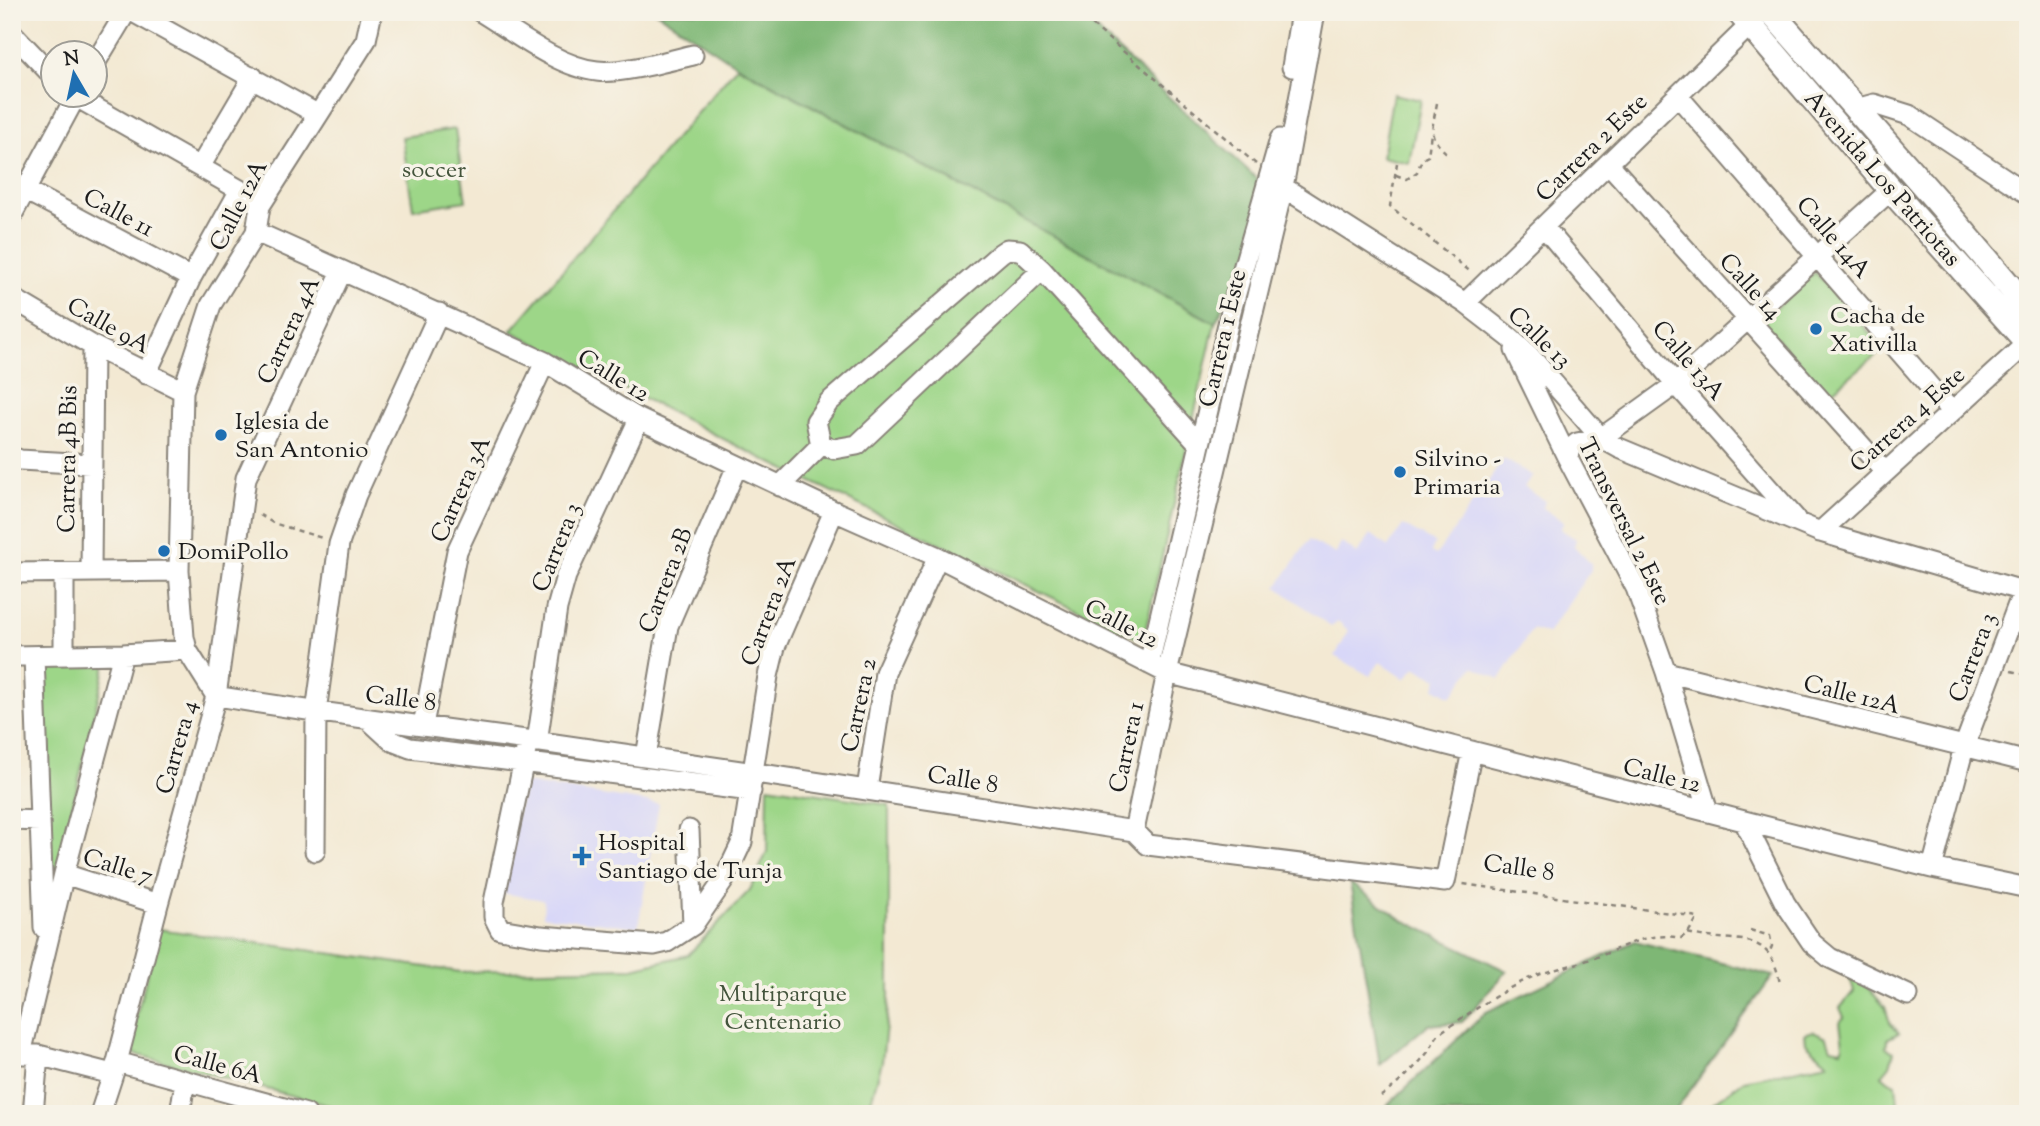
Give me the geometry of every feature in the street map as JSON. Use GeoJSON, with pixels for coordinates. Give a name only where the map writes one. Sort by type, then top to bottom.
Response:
{"type":"FeatureCollection","features":[{"type":"Feature","properties":{"kind":"main road","name":"Avenida Los Patriotas"},"geometry":{"type":"LineString","coordinates":[[1753,16],[1849,102],[2028,308]]}},
{"type":"Feature","properties":{"kind":"main road","name":"Avenida Los Patriotas"},"geometry":{"type":"LineString","coordinates":[[1753,16],[1825,112],[2027,343]]}},
{"type":"Feature","properties":{"kind":"main road"},"geometry":{"type":"LineString","coordinates":[[1825,112],[1849,102]]}},
{"type":"Feature","properties":{"kind":"street"},"geometry":{"type":"LineString","coordinates":[[108,42],[126,12]]}},
{"type":"Feature","properties":{"kind":"street","name":"Calle 12A"},"geometry":{"type":"LineString","coordinates":[[183,391],[211,305],[256,232],[260,206],[366,40],[372,12]]}},
{"type":"Feature","properties":{"kind":"street"},"geometry":{"type":"LineString","coordinates":[[481,12],[571,65],[598,72],[647,66],[693,55]]}},
{"type":"Feature","properties":{"kind":"street"},"geometry":{"type":"LineString","coordinates":[[1149,664],[1231,311],[1277,182],[1281,132],[1301,12]]}},
{"type":"Feature","properties":{"kind":"street","name":"Carrera 1 Este"},"geometry":{"type":"LineString","coordinates":[[1167,673],[1315,12]]}},
{"type":"Feature","properties":{"kind":"street"},"geometry":{"type":"LineString","coordinates":[[145,15],[317,114]]}},
{"type":"Feature","properties":{"kind":"street","name":"Carrera 2 Este"},"geometry":{"type":"LineString","coordinates":[[1465,303],[1678,96],[1753,16]]}},
{"type":"Feature","properties":{"kind":"street"},"geometry":{"type":"LineString","coordinates":[[12,33],[38,60]]}},
{"type":"Feature","properties":{"kind":"street"},"geometry":{"type":"LineString","coordinates":[[200,167],[253,77]]}},
{"type":"Feature","properties":{"kind":"street","name":"Calle 14A"},"geometry":{"type":"LineString","coordinates":[[1678,96],[1819,255],[1951,411]]}},
{"type":"Feature","properties":{"kind":"street"},"geometry":{"type":"LineString","coordinates":[[1849,102],[1874,104],[1909,115],[2028,194]]}},
{"type":"Feature","properties":{"kind":"street"},"geometry":{"type":"LineString","coordinates":[[12,215],[68,108]]}},
{"type":"Feature","properties":{"kind":"street"},"geometry":{"type":"LineString","coordinates":[[95,108],[240,190],[260,206]]}},
{"type":"Feature","properties":{"kind":"street","name":"Calle 14"},"geometry":{"type":"LineString","coordinates":[[1609,164],[1885,472]]}},
{"type":"Feature","properties":{"kind":"street","name":"Calle 13"},"geometry":{"type":"LineString","coordinates":[[1277,182],[1465,303],[1529,355],[1601,438],[1634,456],[1821,532],[2025,587]]}},
{"type":"Feature","properties":{"kind":"street","name":"Calle 11"},"geometry":{"type":"LineString","coordinates":[[25,190],[191,278]]}},
{"type":"Feature","properties":{"kind":"street","name":"Calle 12A"},"geometry":{"type":"LineString","coordinates":[[146,374],[191,278],[240,190]]}},
{"type":"Feature","properties":{"kind":"street"},"geometry":{"type":"LineString","coordinates":[[1566,457],[1577,443],[1601,438],[1676,384],[1891,190]]}},
{"type":"Feature","properties":{"kind":"street","name":"Calle 13A"},"geometry":{"type":"LineString","coordinates":[[1544,227],[1676,384],[1799,523]]}},
{"type":"Feature","properties":{"kind":"street","name":"Calle 12"},"geometry":{"type":"LineString","coordinates":[[256,232],[545,362],[639,419],[938,557],[1167,673],[1932,868],[2028,888]]}},
{"type":"Feature","properties":{"kind":"street"},"geometry":{"type":"LineString","coordinates":[[821,445],[816,421],[829,402],[1007,249],[1020,250],[1042,270],[1200,445]]}},
{"type":"Feature","properties":{"kind":"street"},"geometry":{"type":"LineString","coordinates":[[821,445],[834,449],[857,444],[1042,270]]}},
{"type":"Feature","properties":{"kind":"street","name":"Carrera 4A"},"geometry":{"type":"LineString","coordinates":[[216,696],[246,478],[342,271]]}},
{"type":"Feature","properties":{"kind":"street","name":"Calle 9A"},"geometry":{"type":"LineString","coordinates":[[12,298],[146,374],[183,391]]}},
{"type":"Feature","properties":{"kind":"street"},"geometry":{"type":"LineString","coordinates":[[315,851],[316,712],[339,544],[356,495],[439,313]]}},
{"type":"Feature","properties":{"kind":"street","name":"Transversal 2 Este"},"geometry":{"type":"LineString","coordinates":[[1508,337],[1566,457],[1636,588],[1708,812]]}},
{"type":"Feature","properties":{"kind":"street","name":"Carrera 4 Este"},"geometry":{"type":"LineString","coordinates":[[1821,532],[2027,343]]}},
{"type":"Feature","properties":{"kind":"street","name":"Carrera 4B Bis"},"geometry":{"type":"LineString","coordinates":[[91,572],[93,345]]}},
{"type":"Feature","properties":{"kind":"street","name":"Carrera 3A"},"geometry":{"type":"LineString","coordinates":[[423,725],[457,551],[545,362]]}},
{"type":"Feature","properties":{"kind":"street","name":"Carrera 4"},"geometry":{"type":"LineString","coordinates":[[100,1114],[118,1066],[158,904],[216,696],[187,650],[184,637],[179,571],[183,391]]}},
{"type":"Feature","properties":{"kind":"street","name":"Carrera 3"},"geometry":{"type":"LineString","coordinates":[[639,419],[566,576],[557,608],[532,741],[523,762],[494,902],[494,917],[500,929],[541,936],[654,945],[667,942],[693,925]]}},
{"type":"Feature","properties":{"kind":"street"},"geometry":{"type":"LineString","coordinates":[[780,486],[821,445]]}},
{"type":"Feature","properties":{"kind":"street"},"geometry":{"type":"LineString","coordinates":[[12,457],[20,460],[90,464]]}},
{"type":"Feature","properties":{"kind":"street","name":"Carrera 2B"},"geometry":{"type":"LineString","coordinates":[[646,757],[668,626],[737,466]]}},
{"type":"Feature","properties":{"kind":"street","name":"Carrera 2A"},"geometry":{"type":"LineString","coordinates":[[693,925],[733,863],[742,842],[775,647],[834,511]]}},
{"type":"Feature","properties":{"kind":"street","name":"Carrera 2"},"geometry":{"type":"LineString","coordinates":[[867,789],[885,673],[938,557]]}},
{"type":"Feature","properties":{"kind":"street"},"geometry":{"type":"LineString","coordinates":[[12,573],[179,571]]}},
{"type":"Feature","properties":{"kind":"street"},"geometry":{"type":"LineString","coordinates":[[64,573],[64,656]]}},
{"type":"Feature","properties":{"kind":"street","name":"Carrera 3"},"geometry":{"type":"LineString","coordinates":[[1932,868],[1964,747],[2025,587]]}},
{"type":"Feature","properties":{"kind":"street"},"geometry":{"type":"LineString","coordinates":[[12,656],[187,650]]}},
{"type":"Feature","properties":{"kind":"street"},"geometry":{"type":"LineString","coordinates":[[33,1114],[24,1054],[64,874],[123,654]]}},
{"type":"Feature","properties":{"kind":"street"},"geometry":{"type":"LineString","coordinates":[[34,656],[45,954]]}},
{"type":"Feature","properties":{"kind":"street","name":"Calle 12A"},"geometry":{"type":"LineString","coordinates":[[1665,672],[2028,762]]}},
{"type":"Feature","properties":{"kind":"street","name":"Carrera 1"},"geometry":{"type":"LineString","coordinates":[[1133,831],[1167,673]]}},
{"type":"Feature","properties":{"kind":"street","name":"Calle 8"},"geometry":{"type":"LineString","coordinates":[[216,696],[646,757],[752,782],[867,789],[1133,831],[1148,845],[1445,882]]}},
{"type":"Feature","properties":{"kind":"street"},"geometry":{"type":"LineString","coordinates":[[368,719],[392,741],[410,748],[523,762],[752,782]]}},
{"type":"Feature","properties":{"kind":"street"},"geometry":{"type":"LineString","coordinates":[[1445,882],[1472,751]]}},
{"type":"Feature","properties":{"kind":"street"},"geometry":{"type":"LineString","coordinates":[[12,820],[40,821]]}},
{"type":"Feature","properties":{"kind":"street"},"geometry":{"type":"LineString","coordinates":[[1744,821],[1785,903],[1812,943],[1830,958],[1908,995]]}},
{"type":"Feature","properties":{"kind":"street"},"geometry":{"type":"LineString","coordinates":[[689,830],[693,925]]}},
{"type":"Feature","properties":{"kind":"street","name":"Calle 7"},"geometry":{"type":"LineString","coordinates":[[64,874],[158,904]]}},
{"type":"Feature","properties":{"kind":"street","name":"Calle 6A"},"geometry":{"type":"LineString","coordinates":[[24,1054],[118,1066],[185,1081],[254,1107],[306,1114]]}},
{"type":"Feature","properties":{"kind":"street","name":"Carrera 4"},"geometry":{"type":"LineString","coordinates":[[114,1114],[118,1066]]}},
{"type":"Feature","properties":{"kind":"street"},"geometry":{"type":"LineString","coordinates":[[180,1114],[185,1081]]}},
{"type":"Feature","properties":{"kind":"path"},"geometry":{"type":"LineString","coordinates":[[1077,12],[1277,182]]}},
{"type":"Feature","properties":{"kind":"path"},"geometry":{"type":"LineString","coordinates":[[1395,176],[1407,179],[1417,172],[1422,159],[1428,156],[1437,103]]}},
{"type":"Feature","properties":{"kind":"path"},"geometry":{"type":"LineString","coordinates":[[1431,133],[1438,146],[1450,156]]}},
{"type":"Feature","properties":{"kind":"path"},"geometry":{"type":"LineString","coordinates":[[1397,163],[1390,206],[1485,284]]}},
{"type":"Feature","properties":{"kind":"path"},"geometry":{"type":"LineString","coordinates":[[242,504],[273,523],[339,544]]}},
{"type":"Feature","properties":{"kind":"path","name":"Calle 8"},"geometry":{"type":"LineString","coordinates":[[1445,882],[1698,918],[1688,933]]}},
{"type":"Feature","properties":{"kind":"path"},"geometry":{"type":"LineString","coordinates":[[1750,930],[1770,936],[1772,946],[1769,954]]}},
{"type":"Feature","properties":{"kind":"path"},"geometry":{"type":"LineString","coordinates":[[1381,1097],[1397,1086],[1430,1049],[1441,1032],[1488,1001],[1543,974],[1594,958],[1649,936],[1668,935],[1681,938],[1688,933],[1705,938],[1752,940],[1777,964],[1780,985]]}},
{"type":"Feature","properties":{"kind":"shaded area"},"geometry":{"type":"Polygon","coordinates":[[[1504,459],[1533,476],[1524,487],[1545,501],[1543,508],[1564,522],[1560,529],[1576,539],[1574,546],[1591,564],[1591,570],[1547,634],[1532,629],[1500,679],[1473,667],[1451,697],[1435,688],[1438,679],[1415,667],[1405,679],[1380,662],[1370,676],[1335,656],[1349,631],[1338,621],[1331,627],[1277,587],[1309,540],[1336,554],[1341,542],[1357,554],[1371,534],[1388,547],[1403,525],[1435,543],[1431,552],[1436,555],[1504,459]]]}},
{"type":"Feature","properties":{"kind":"shaded area","name":"Hospital Santiago de Tunja"},"geometry":{"type":"Polygon","coordinates":[[[525,783],[659,804],[638,927],[543,916],[544,900],[496,892],[525,783]]]}},
{"type":"Feature","properties":{"kind":"green space"},"geometry":{"type":"Polygon","coordinates":[[[656,12],[1077,12],[1280,200],[1215,323],[738,66],[656,12]]]}},
{"type":"Feature","properties":{"kind":"green space"},"geometry":{"type":"Polygon","coordinates":[[[737,66],[1215,323],[1143,641],[751,453],[511,331],[737,66]]]}},
{"type":"Feature","properties":{"kind":"green space"},"geometry":{"type":"Polygon","coordinates":[[[1393,94],[1421,100],[1409,163],[1382,157],[1393,94]]]}},
{"type":"Feature","properties":{"kind":"green space","name":"soccer"},"geometry":{"type":"Polygon","coordinates":[[[455,129],[466,201],[413,209],[402,137],[455,129]]]}},
{"type":"Feature","properties":{"kind":"green space"},"geometry":{"type":"Polygon","coordinates":[[[1815,272],[1884,349],[1827,395],[1761,321],[1815,272]]]}},
{"type":"Feature","properties":{"kind":"green space"},"geometry":{"type":"Polygon","coordinates":[[[44,664],[106,664],[49,907],[44,664]]]}},
{"type":"Feature","properties":{"kind":"green space","name":"Multiparque Centenario"},"geometry":{"type":"Polygon","coordinates":[[[768,786],[889,805],[889,999],[882,1062],[871,1101],[856,1114],[361,1114],[127,1052],[159,929],[461,972],[633,968],[688,955],[750,890],[767,852],[768,786]]]}},
{"type":"Feature","properties":{"kind":"green space"},"geometry":{"type":"Polygon","coordinates":[[[1350,883],[1403,920],[1507,971],[1462,1022],[1428,1025],[1380,1065],[1350,883]]]}},
{"type":"Feature","properties":{"kind":"green space"},"geometry":{"type":"Polygon","coordinates":[[[1635,941],[1773,976],[1673,1114],[1388,1114],[1387,1106],[1486,1012],[1635,941]]]}},
{"type":"Feature","properties":{"kind":"green space"},"geometry":{"type":"Polygon","coordinates":[[[1849,976],[1860,979],[1885,1007],[1890,1023],[1899,1033],[1887,1039],[1886,1048],[1894,1052],[1890,1065],[1882,1075],[1896,1084],[1898,1103],[1889,1114],[1698,1114],[1744,1080],[1828,1063],[1806,1043],[1805,1034],[1813,1031],[1827,1037],[1831,1048],[1841,1050],[1843,1045],[1840,1022],[1844,1017],[1840,1008],[1854,991],[1849,976]]]}},
{"type":"Feature","properties":{"kind":"waterway"},"geometry":{"type":"LineString","coordinates":[[19,19],[23,12]]}},
{"type":"Feature","properties":{"kind":"place","name":"Cacha de Xativilla"},"geometry":{"type":"Point","coordinates":[1816,329]}},
{"type":"Feature","properties":{"kind":"place","name":"Iglesia de San Antonio"},"geometry":{"type":"Point","coordinates":[221,435]}},
{"type":"Feature","properties":{"kind":"place","name":"Silvino - Primaria"},"geometry":{"type":"Point","coordinates":[1400,472]}},
{"type":"Feature","properties":{"kind":"place","name":"DomiPollo"},"geometry":{"type":"Point","coordinates":[164,551]}},
{"type":"Feature","properties":{"kind":"place","name":"Hospital Santiago de Tunja"},"geometry":{"type":"Point","coordinates":[582,856]}}]}
